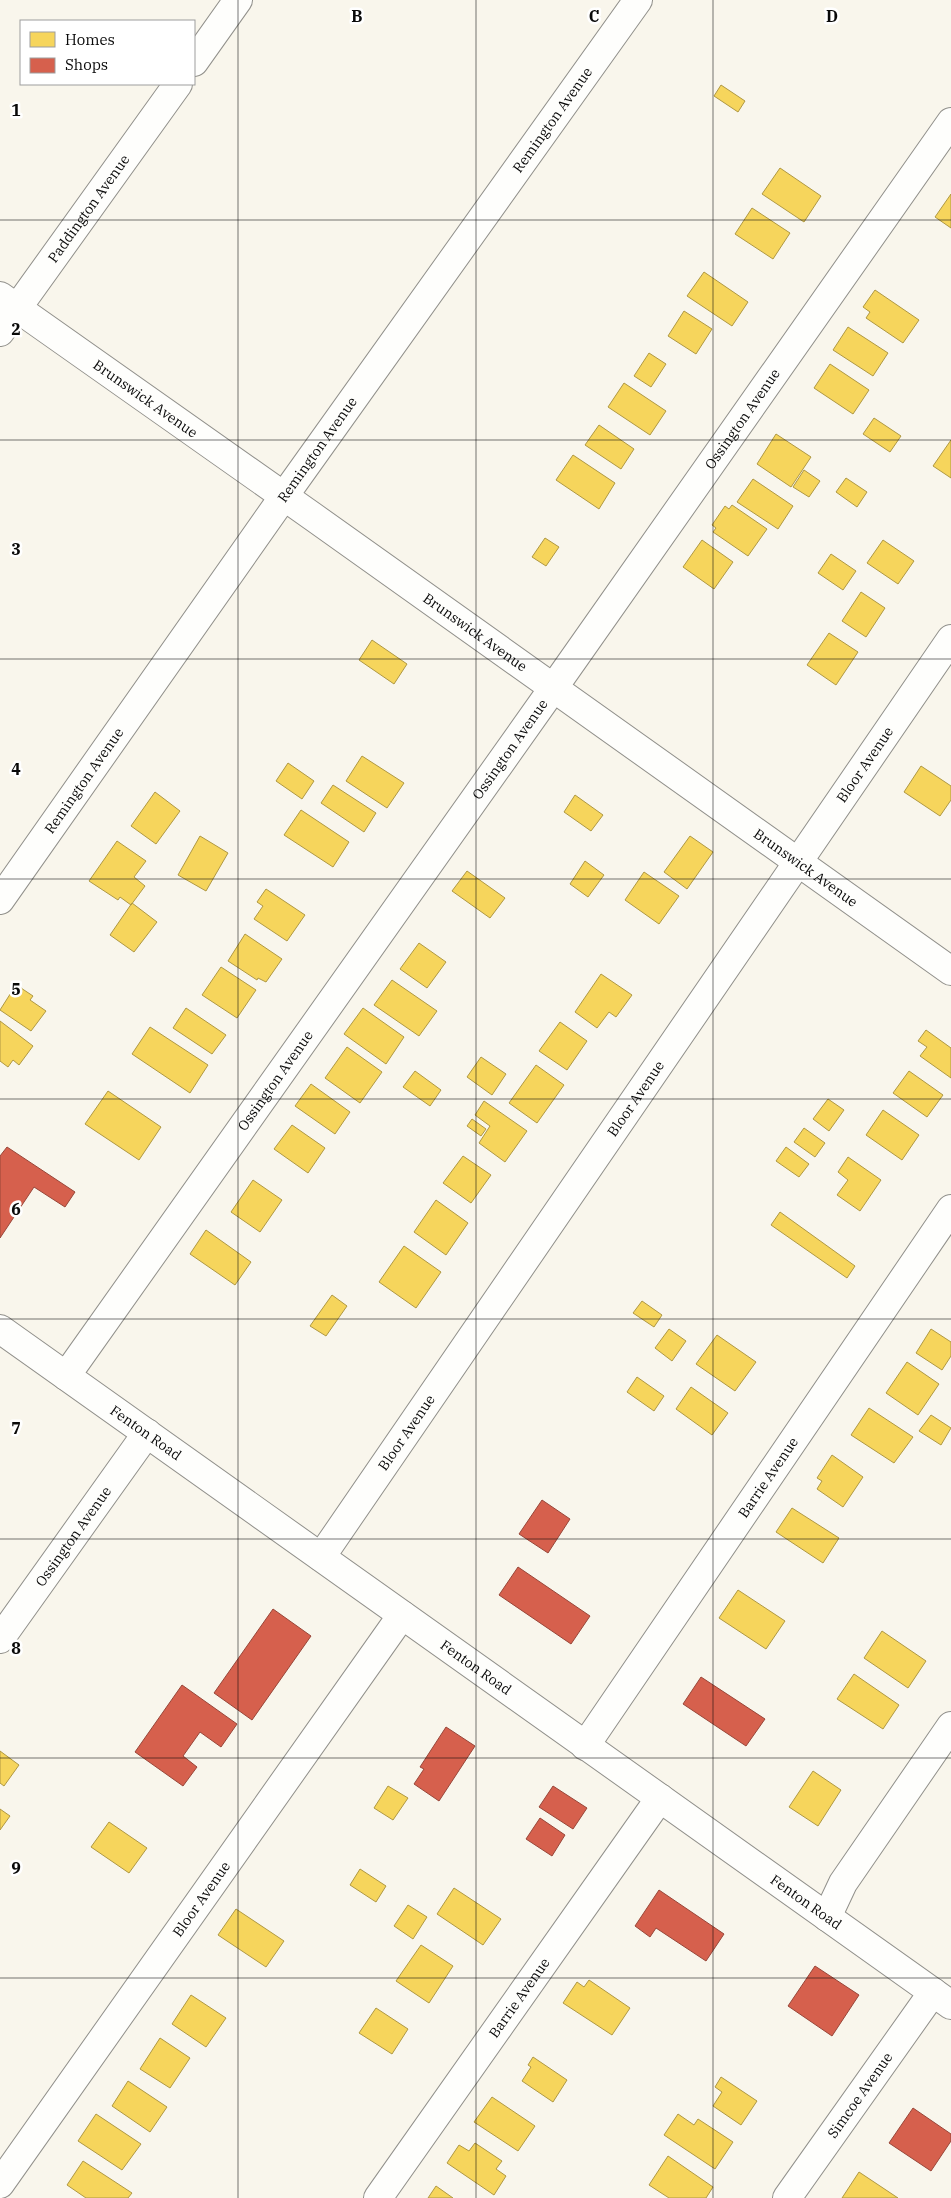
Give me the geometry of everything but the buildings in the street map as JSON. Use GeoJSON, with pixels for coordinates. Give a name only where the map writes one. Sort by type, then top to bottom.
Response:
{"type":"FeatureCollection","features":[{"type":"Feature","properties":{"kind":"street"},"geometry":{"type":"LineString","coordinates":[[195,61],[238,0]]}},
{"type":"Feature","properties":{"kind":"street","name":"Remington Avenue"},"geometry":{"type":"LineString","coordinates":[[0,900],[284,496],[638,0]]}},
{"type":"Feature","properties":{"kind":"street","name":"Paddington Avenue"},"geometry":{"type":"LineString","coordinates":[[0,332],[8,302],[177,85]]}},
{"type":"Feature","properties":{"kind":"street","name":"Ossington Avenue"},"geometry":{"type":"LineString","coordinates":[[66,1376],[951,122]]}},
{"type":"Feature","properties":{"kind":"street","name":"Brunswick Avenue"},"geometry":{"type":"LineString","coordinates":[[8,302],[554,687],[951,971]]}},
{"type":"Feature","properties":{"kind":"street","name":"Bloor Avenue"},"geometry":{"type":"LineString","coordinates":[[321,1557],[951,639]]}},
{"type":"Feature","properties":{"kind":"street","name":"Barrie Avenue"},"geometry":{"type":"LineString","coordinates":[[585,1746],[951,1209]]}},
{"type":"Feature","properties":{"kind":"street","name":"Fenton Road"},"geometry":{"type":"LineString","coordinates":[[0,1330],[942,1999]]}},
{"type":"Feature","properties":{"kind":"street","name":"Ossington Avenue"},"geometry":{"type":"LineString","coordinates":[[0,1639],[147,1433]]}},
{"type":"Feature","properties":{"kind":"street","name":"Bloor Avenue"},"geometry":{"type":"LineString","coordinates":[[0,2184],[402,1615]]}},
{"type":"Feature","properties":{"kind":"street"},"geometry":{"type":"LineString","coordinates":[[827,1917],[842,1883],[951,1726]]}},
{"type":"Feature","properties":{"kind":"street","name":"Barrie Avenue"},"geometry":{"type":"LineString","coordinates":[[378,2198],[660,1798]]}},
{"type":"Feature","properties":{"kind":"street","name":"Simcoe Avenue"},"geometry":{"type":"LineString","coordinates":[[787,2198],[942,1999]]}}]}
